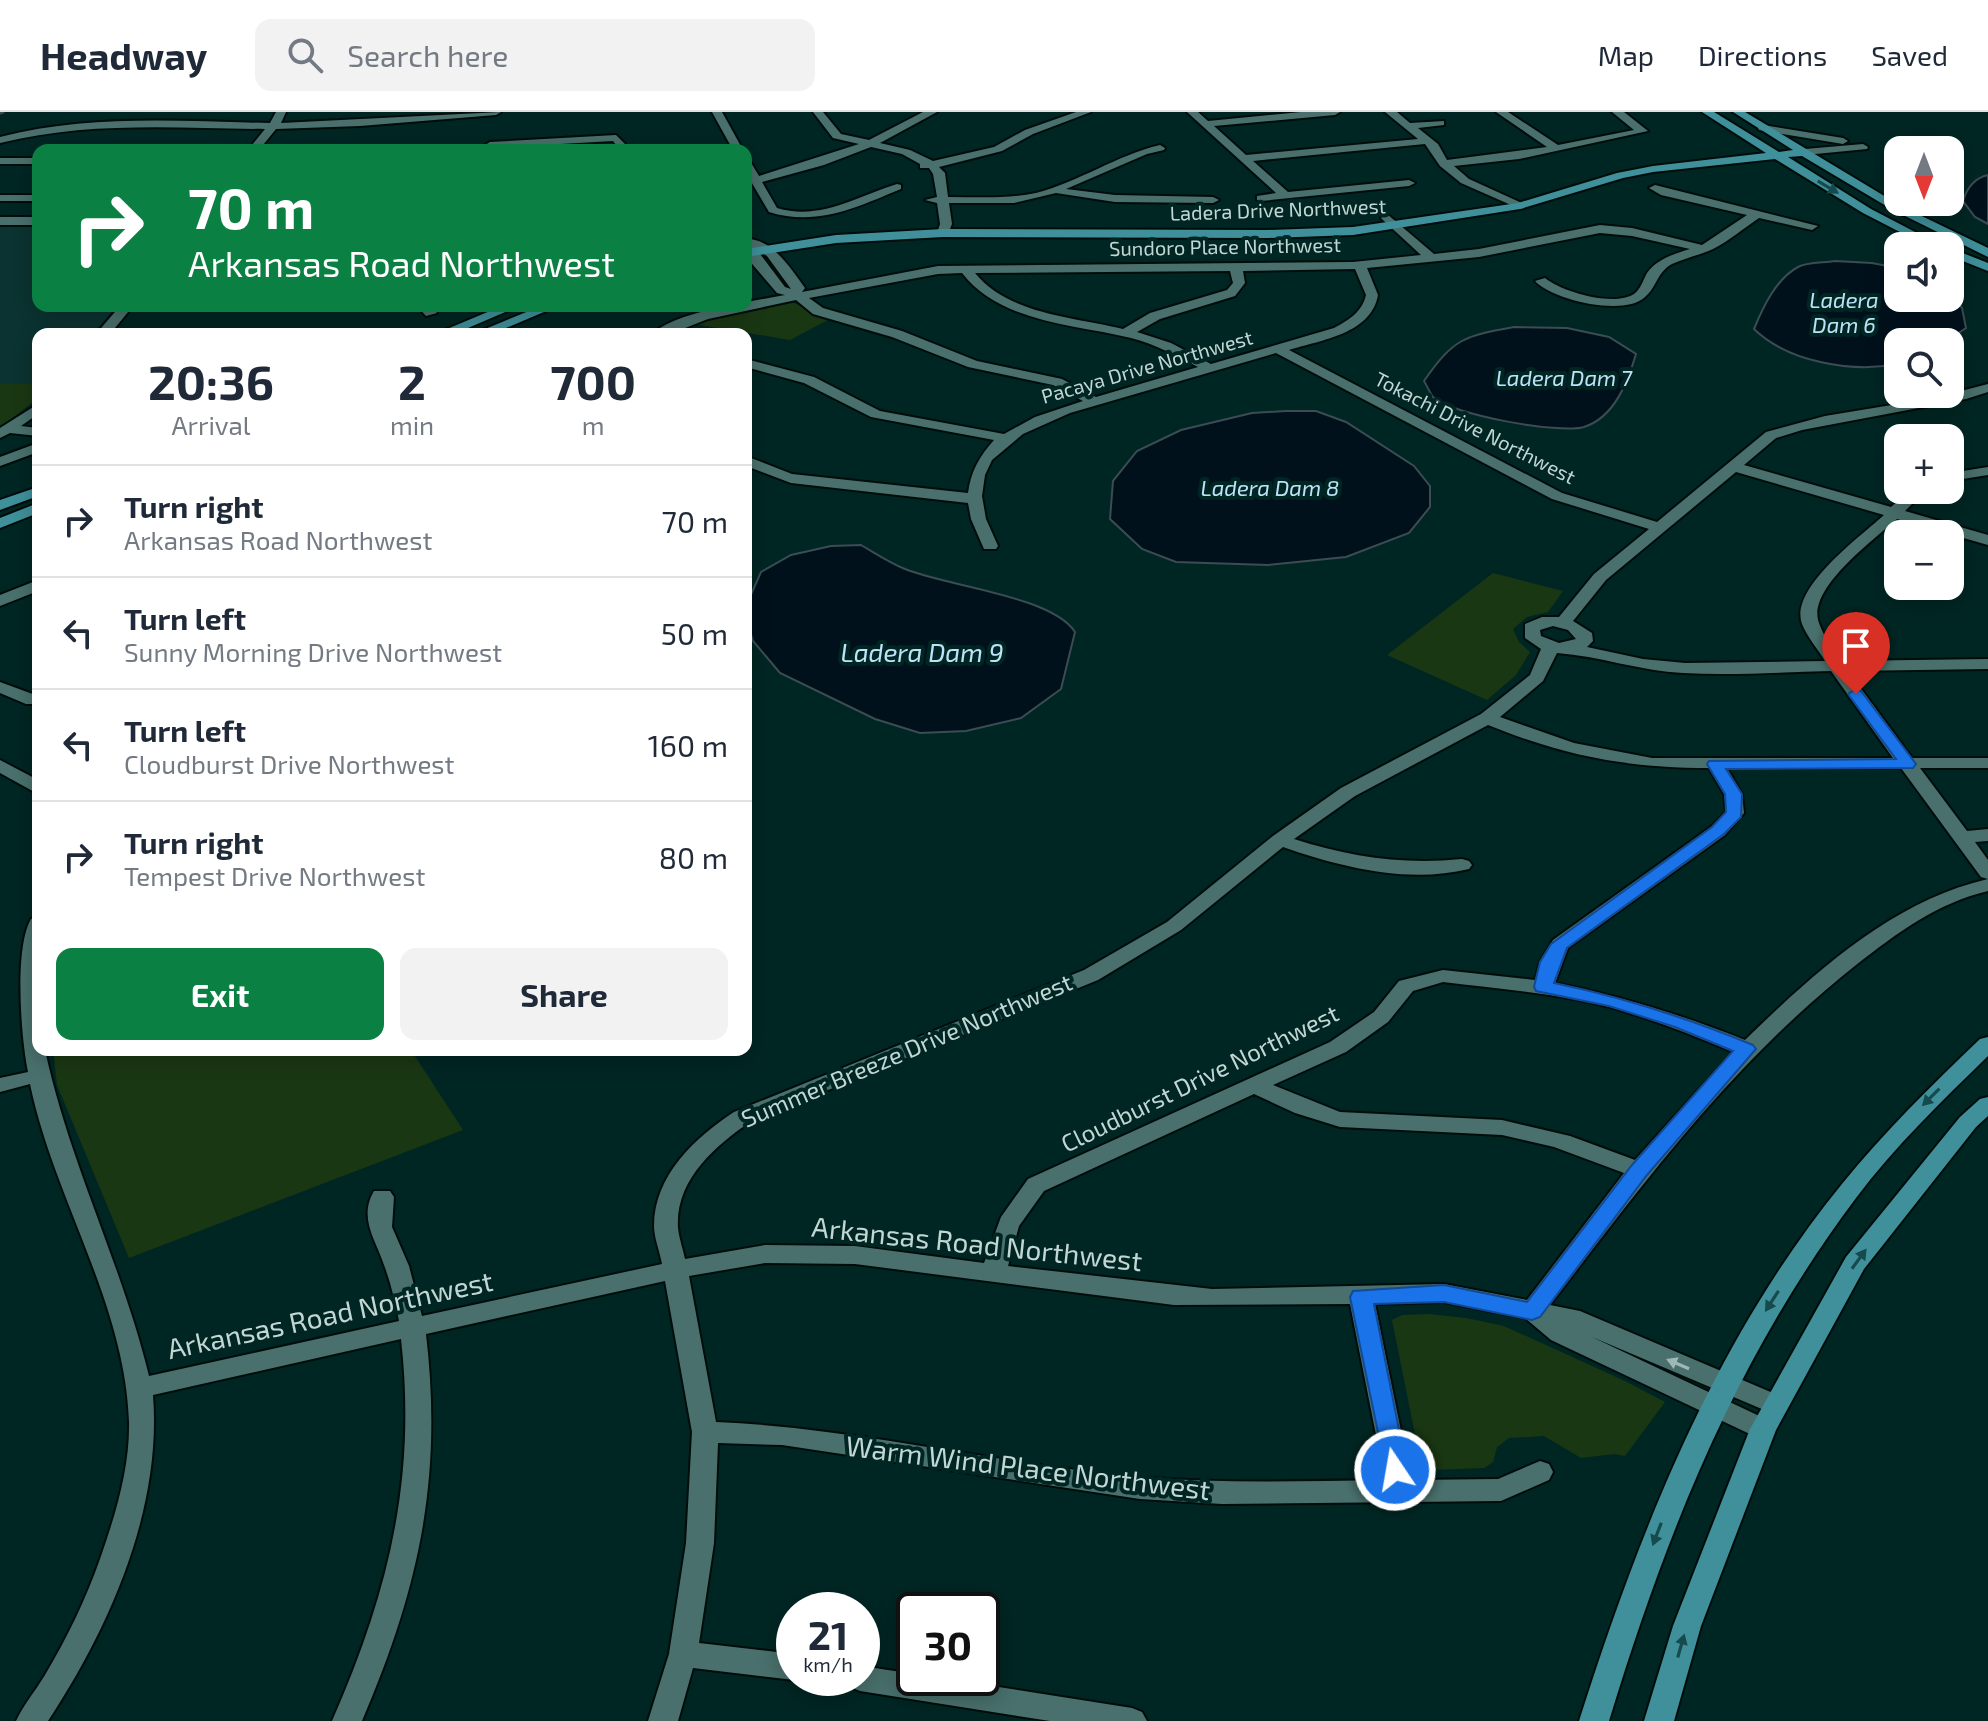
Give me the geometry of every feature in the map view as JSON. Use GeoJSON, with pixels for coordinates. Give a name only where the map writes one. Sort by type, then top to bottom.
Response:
{"type":"FeatureCollection","features":[{"type":"Feature","properties":{"kind":"main road"},"geometry":{"type":"LineString","coordinates":[[1705,112],[1733,135],[1733,142]]}},
{"type":"Feature","properties":{"kind":"main road"},"geometry":{"type":"LineString","coordinates":[[1705,112],[1867,211],[1908,232]]}},
{"type":"Feature","properties":{"kind":"main road"},"geometry":{"type":"LineString","coordinates":[[1738,112],[1897,208],[1988,253]]}},
{"type":"Feature","properties":{"kind":"main road","name":"Ladera Drive Northwest"},"geometry":{"type":"LineString","coordinates":[[1385,223],[1501,199],[1610,167],[1710,151],[1792,145]]}},
{"type":"Feature","properties":{"kind":"main road","name":"Ladera Drive Northwest"},"geometry":{"type":"LineString","coordinates":[[752,246],[834,231],[941,227],[1268,234],[1520,206],[1621,175],[1805,152]]}},
{"type":"Feature","properties":{"kind":"main road"},"geometry":{"type":"LineString","coordinates":[[1683,165],[1759,161],[1801,171]]}},
{"type":"Feature","properties":{"kind":"main road","name":"Ladera Drive Northwest"},"geometry":{"type":"LineString","coordinates":[[766,249],[941,227]]}},
{"type":"Feature","properties":{"kind":"main road"},"geometry":{"type":"LineString","coordinates":[[1964,258],[1988,267]]}},
{"type":"Feature","properties":{"kind":"main road"},"geometry":{"type":"LineString","coordinates":[[457,328],[498,312]]}},
{"type":"Feature","properties":{"kind":"main road"},"geometry":{"type":"LineString","coordinates":[[495,328],[537,312]]}},
{"type":"Feature","properties":{"kind":"main road"},"geometry":{"type":"LineString","coordinates":[[0,505],[32,493]]}},
{"type":"Feature","properties":{"kind":"main road"},"geometry":{"type":"LineString","coordinates":[[0,523],[32,510]]}},
{"type":"Feature","properties":{"kind":"main road"},"geometry":{"type":"LineString","coordinates":[[1594,1721],[1649,1552],[1717,1394],[1755,1328],[1832,1212],[1916,1112],[1988,1044]]}},
{"type":"Feature","properties":{"kind":"main road"},"geometry":{"type":"LineString","coordinates":[[1659,1721],[1687,1626],[1763,1429],[1855,1263],[1968,1122],[1988,1104]]}},
{"type":"Feature","properties":{"kind":"street"},"geometry":{"type":"LineString","coordinates":[[153,112],[153,126]]}},
{"type":"Feature","properties":{"kind":"street"},"geometry":{"type":"LineString","coordinates":[[258,144],[274,126],[281,112]]}},
{"type":"Feature","properties":{"kind":"street"},"geometry":{"type":"LineString","coordinates":[[717,112],[735,144]]}},
{"type":"Feature","properties":{"kind":"street"},"geometry":{"type":"LineString","coordinates":[[818,112],[837,136],[927,166],[998,149],[1029,132],[1086,112]]}},
{"type":"Feature","properties":{"kind":"street"},"geometry":{"type":"LineString","coordinates":[[756,180],[787,174],[866,144],[932,112]]}},
{"type":"Feature","properties":{"kind":"street"},"geometry":{"type":"LineString","coordinates":[[1192,112],[1285,195]]}},
{"type":"Feature","properties":{"kind":"street"},"geometry":{"type":"LineString","coordinates":[[1205,124],[1335,112]]}},
{"type":"Feature","properties":{"kind":"street"},"geometry":{"type":"LineString","coordinates":[[1390,112],[1428,141],[1444,164],[1476,188],[1520,206]]}},
{"type":"Feature","properties":{"kind":"street"},"geometry":{"type":"LineString","coordinates":[[1501,112],[1556,148]]}},
{"type":"Feature","properties":{"kind":"street"},"geometry":{"type":"LineString","coordinates":[[1444,164],[1519,156],[1643,131],[1617,112]]}},
{"type":"Feature","properties":{"kind":"street"},"geometry":{"type":"LineString","coordinates":[[0,140],[50,128],[274,126],[393,116],[501,114]]}},
{"type":"Feature","properties":{"kind":"street"},"geometry":{"type":"LineString","coordinates":[[1409,126],[1440,123]]}},
{"type":"Feature","properties":{"kind":"street"},"geometry":{"type":"LineString","coordinates":[[1763,128],[1863,147]]}},
{"type":"Feature","properties":{"kind":"street"},"geometry":{"type":"LineString","coordinates":[[491,144],[498,132]]}},
{"type":"Feature","properties":{"kind":"street"},"geometry":{"type":"LineString","coordinates":[[540,144],[616,138],[621,144]]}},
{"type":"Feature","properties":{"kind":"street"},"geometry":{"type":"LineString","coordinates":[[1245,158],[1428,141]]}},
{"type":"Feature","properties":{"kind":"street"},"geometry":{"type":"LineString","coordinates":[[1792,145],[1845,143]]}},
{"type":"Feature","properties":{"kind":"street"},"geometry":{"type":"LineString","coordinates":[[1805,152],[1845,143]]}},
{"type":"Feature","properties":{"kind":"street"},"geometry":{"type":"LineString","coordinates":[[1833,169],[1835,157],[1845,143]]}},
{"type":"Feature","properties":{"kind":"street"},"geometry":{"type":"LineString","coordinates":[[937,200],[1014,200],[1056,190],[1143,152],[1160,148]]}},
{"type":"Feature","properties":{"kind":"street"},"geometry":{"type":"LineString","coordinates":[[0,161],[32,161]]}},
{"type":"Feature","properties":{"kind":"street"},"geometry":{"type":"LineString","coordinates":[[927,166],[941,227]]}},
{"type":"Feature","properties":{"kind":"street"},"geometry":{"type":"LineString","coordinates":[[752,173],[773,210],[801,215],[836,211],[897,187]]}},
{"type":"Feature","properties":{"kind":"street"},"geometry":{"type":"LineString","coordinates":[[1261,198],[1409,183]]}},
{"type":"Feature","properties":{"kind":"street"},"geometry":{"type":"LineString","coordinates":[[1655,188],[1665,193],[1812,226]]}},
{"type":"Feature","properties":{"kind":"street"},"geometry":{"type":"LineString","coordinates":[[1056,190],[1102,200],[1158,197],[1213,200]]}},
{"type":"Feature","properties":{"kind":"street"},"geometry":{"type":"LineString","coordinates":[[0,198],[32,198]]}},
{"type":"Feature","properties":{"kind":"street"},"geometry":{"type":"LineString","coordinates":[[1541,281],[1547,289],[1559,294],[1604,300],[1633,299],[1642,294],[1657,269],[1703,249],[1756,214]]}},
{"type":"Feature","properties":{"kind":"street"},"geometry":{"type":"LineString","coordinates":[[0,221],[32,221]]}},
{"type":"Feature","properties":{"kind":"street"},"geometry":{"type":"LineString","coordinates":[[1385,223],[1432,259]]}},
{"type":"Feature","properties":{"kind":"street"},"geometry":{"type":"LineString","coordinates":[[1385,223],[1417,260]]}},
{"type":"Feature","properties":{"kind":"street","name":"Sundoro Place Northwest"},"geometry":{"type":"LineString","coordinates":[[752,305],[907,275],[965,269],[1358,265],[1498,250],[1600,229],[1632,232],[1703,249]]}},
{"type":"Feature","properties":{"kind":"street"},"geometry":{"type":"LineString","coordinates":[[752,247],[766,249],[799,288],[795,295]]}},
{"type":"Feature","properties":{"kind":"street"},"geometry":{"type":"LineString","coordinates":[[752,252],[781,290],[827,315],[897,334],[973,364],[1057,382],[1096,402]]}},
{"type":"Feature","properties":{"kind":"street","name":"Pacaya Drive Northwest"},"geometry":{"type":"LineString","coordinates":[[974,498],[982,465],[1005,438],[1039,419],[1339,331],[1361,316],[1370,303],[1373,291],[1370,281],[1358,265]]}},
{"type":"Feature","properties":{"kind":"street"},"geometry":{"type":"LineString","coordinates":[[1125,333],[1155,316],[1231,293],[1239,283],[1236,268]]}},
{"type":"Feature","properties":{"kind":"street"},"geometry":{"type":"LineString","coordinates":[[965,269],[977,286],[997,297],[1058,319],[1125,333],[1178,351],[1211,369]]}},
{"type":"Feature","properties":{"kind":"street"},"geometry":{"type":"LineString","coordinates":[[108,328],[122,312]]}},
{"type":"Feature","properties":{"kind":"street","name":"Sundoro Place Northwest"},"geometry":{"type":"LineString","coordinates":[[673,328],[721,312]]}},
{"type":"Feature","properties":{"kind":"street","name":"Tokachi Drive Northwest"},"geometry":{"type":"LineString","coordinates":[[1280,350],[1557,496],[1659,527]]}},
{"type":"Feature","properties":{"kind":"street"},"geometry":{"type":"LineString","coordinates":[[752,365],[809,380],[876,414],[1005,438]]}},
{"type":"Feature","properties":{"kind":"street"},"geometry":{"type":"LineString","coordinates":[[1564,622],[1586,591],[1771,435],[1800,424],[1843,414],[1915,406],[1988,388]]}},
{"type":"Feature","properties":{"kind":"street"},"geometry":{"type":"LineString","coordinates":[[5,431],[32,412]]}},
{"type":"Feature","properties":{"kind":"street"},"geometry":{"type":"LineString","coordinates":[[5,431],[32,432]]}},
{"type":"Feature","properties":{"kind":"street"},"geometry":{"type":"LineString","coordinates":[[0,462],[32,449]]}},
{"type":"Feature","properties":{"kind":"street"},"geometry":{"type":"LineString","coordinates":[[752,463],[767,472],[797,481],[870,486],[932,497],[974,498],[976,515],[990,546]]}},
{"type":"Feature","properties":{"kind":"street"},"geometry":{"type":"LineString","coordinates":[[1732,466],[1988,540]]}},
{"type":"Feature","properties":{"kind":"street"},"geometry":{"type":"LineString","coordinates":[[1964,475],[1988,471]]}},
{"type":"Feature","properties":{"kind":"street"},"geometry":{"type":"LineString","coordinates":[[1903,504],[1821,581],[1811,597],[1810,623],[1833,663],[1988,873]]}},
{"type":"Feature","properties":{"kind":"street"},"geometry":{"type":"LineString","coordinates":[[0,601],[32,588]]}},
{"type":"Feature","properties":{"kind":"street"},"geometry":{"type":"LineString","coordinates":[[1569,646],[1584,633],[1580,628],[1564,622],[1542,622],[1531,628],[1533,638],[1643,664],[1685,668],[1988,654]]}},
{"type":"Feature","properties":{"kind":"street","name":"Summer Breeze Drive Northwest"},"geometry":{"type":"LineString","coordinates":[[663,1721],[683,1654],[700,1543],[705,1432],[691,1344],[666,1226],[675,1186],[691,1160],[711,1138],[742,1117],[1091,975],[1174,926],[1280,840],[1348,792],[1487,718],[1569,646]]}},
{"type":"Feature","properties":{"kind":"street"},"geometry":{"type":"LineString","coordinates":[[1833,663],[1988,664]]}},
{"type":"Feature","properties":{"kind":"street"},"geometry":{"type":"LineString","coordinates":[[0,687],[32,700]]}},
{"type":"Feature","properties":{"kind":"street"},"geometry":{"type":"LineString","coordinates":[[1487,718],[1538,739],[1606,757],[1715,764],[1988,763]]}},
{"type":"Feature","properties":{"kind":"street"},"geometry":{"type":"LineString","coordinates":[[1543,987],[1550,962],[1560,944],[1718,831],[1735,813],[1733,794],[1715,764]]}},
{"type":"Feature","properties":{"kind":"street"},"geometry":{"type":"LineString","coordinates":[[0,765],[32,784]]}},
{"type":"Feature","properties":{"kind":"street"},"geometry":{"type":"LineString","coordinates":[[1960,837],[1988,835]]}},
{"type":"Feature","properties":{"kind":"street"},"geometry":{"type":"LineString","coordinates":[[1280,840],[1333,859],[1363,864],[1424,870],[1462,865]]}},
{"type":"Feature","properties":{"kind":"street"},"geometry":{"type":"LineString","coordinates":[[1532,1311],[1639,1170],[1746,1049],[1824,979],[1922,906],[1955,891],[1988,885]]}},
{"type":"Feature","properties":{"kind":"street"},"geometry":{"type":"LineString","coordinates":[[31,1721],[82,1636],[116,1558],[132,1497],[141,1436],[140,1388],[123,1326],[36,1121],[24,1078],[19,1035],[20,1001],[32,944]]}},
{"type":"Feature","properties":{"kind":"street","name":"Cloudburst Drive Northwest"},"geometry":{"type":"LineString","coordinates":[[994,1274],[1004,1228],[1036,1185],[1338,1047],[1381,1017],[1406,986],[1424,979],[1472,977],[1612,1001],[1682,1023],[1746,1049]]}},
{"type":"Feature","properties":{"kind":"street"},"geometry":{"type":"LineString","coordinates":[[0,1085],[24,1078]]}},
{"type":"Feature","properties":{"kind":"street"},"geometry":{"type":"LineString","coordinates":[[1256,1086],[1308,1111],[1338,1118],[1485,1126],[1579,1146],[1639,1170]]}},
{"type":"Feature","properties":{"kind":"street"},"geometry":{"type":"LineString","coordinates":[[347,1721],[370,1672],[397,1591],[414,1517],[422,1406],[412,1328],[397,1264],[379,1224],[382,1197]]}},
{"type":"Feature","properties":{"kind":"street","name":"Arkansas Road Northwest"},"geometry":{"type":"LineString","coordinates":[[140,1388],[673,1270],[765,1254],[855,1255],[1212,1298],[1444,1293],[1532,1311],[1560,1333],[1717,1394],[1776,1405]]}},
{"type":"Feature","properties":{"kind":"street"},"geometry":{"type":"LineString","coordinates":[[1361,1297],[1400,1491]]}},
{"type":"Feature","properties":{"kind":"street","name":"Arkansas Road Northwest"},"geometry":{"type":"LineString","coordinates":[[1717,1394],[1763,1429]]}},
{"type":"Feature","properties":{"kind":"street","name":"Warm Wind Place Northwest"},"geometry":{"type":"LineString","coordinates":[[705,1432],[782,1435],[1140,1488],[1222,1493],[1501,1490],[1540,1472]]}},
{"type":"Feature","properties":{"kind":"street"},"geometry":{"type":"LineString","coordinates":[[683,1654],[776,1665]]}},
{"type":"Feature","properties":{"kind":"street"},"geometry":{"type":"LineString","coordinates":[[880,1681],[1132,1721]]}},
{"type":"Feature","properties":{"kind":"shaded area"},"geometry":{"type":"Polygon","coordinates":[[[0,225],[32,225],[32,312],[111,312],[98,328],[32,328],[32,384],[0,384],[0,225]]]}},
{"type":"Feature","properties":{"kind":"green space"},"geometry":{"type":"Polygon","coordinates":[[[790,301],[828,320],[790,340],[752,334],[752,328],[694,324],[790,301]]]}},
{"type":"Feature","properties":{"kind":"green space"},"geometry":{"type":"Polygon","coordinates":[[[0,384],[32,384],[32,403],[0,428],[0,384]]]}},
{"type":"Feature","properties":{"kind":"green space"},"geometry":{"type":"Polygon","coordinates":[[[1493,573],[1563,591],[1548,612],[1527,617],[1513,629],[1519,642],[1530,652],[1516,675],[1487,700],[1387,655],[1493,573]]]}},
{"type":"Feature","properties":{"kind":"green space"},"geometry":{"type":"Polygon","coordinates":[[[54,1056],[415,1056],[463,1130],[129,1258],[57,1085],[54,1056]]]}},
{"type":"Feature","properties":{"kind":"green space"},"geometry":{"type":"Polygon","coordinates":[[[1429,1314],[1504,1326],[1665,1402],[1625,1456],[1614,1454],[1581,1458],[1544,1436],[1509,1438],[1497,1447],[1493,1462],[1484,1468],[1431,1470],[1423,1462],[1418,1449],[1392,1320],[1402,1315],[1429,1314]]]}},
{"type":"Feature","properties":{"kind":"water"},"geometry":{"type":"Polygon","coordinates":[[[1988,175],[1988,224],[1975,217],[1964,202],[1967,192],[1979,178],[1988,175]]]}},
{"type":"Feature","properties":{"kind":"water","name":"Ladera Dam 6"},"geometry":{"type":"Polygon","coordinates":[[[1835,261],[1884,265],[1884,312],[1963,312],[1966,328],[1884,328],[1884,366],[1841,366],[1784,350],[1754,329],[1771,294],[1783,279],[1806,264],[1835,261]]]}},
{"type":"Feature","properties":{"kind":"water","name":"Ladera Dam 7"},"geometry":{"type":"Polygon","coordinates":[[[1514,327],[1567,328],[1609,337],[1636,354],[1612,407],[1584,427],[1553,428],[1483,416],[1444,404],[1433,397],[1424,381],[1452,347],[1483,333],[1514,327]]]}},
{"type":"Feature","properties":{"kind":"water","name":"Ladera Dam 8"},"geometry":{"type":"Polygon","coordinates":[[[1316,411],[1346,422],[1414,466],[1430,486],[1430,507],[1409,533],[1346,557],[1268,565],[1176,562],[1142,549],[1110,519],[1113,481],[1137,451],[1181,430],[1252,413],[1316,411]]]}},
{"type":"Feature","properties":{"kind":"water","name":"Ladera Dam 9"},"geometry":{"type":"Polygon","coordinates":[[[861,545],[905,569],[1022,601],[1063,620],[1075,632],[1061,689],[1021,718],[966,731],[920,733],[875,719],[780,673],[753,641],[752,592],[761,572],[791,555],[831,546],[861,545]]]}},
{"type":"Feature","properties":{"kind":"route"},"geometry":{"type":"LineString","coordinates":[[1395,1470],[1361,1297],[1444,1293],[1532,1311],[1639,1170],[1746,1049],[1682,1023],[1612,1001],[1543,987],[1550,962],[1560,944],[1718,831],[1735,813],[1733,794],[1715,764],[1908,764],[1856,694]]}}]}
